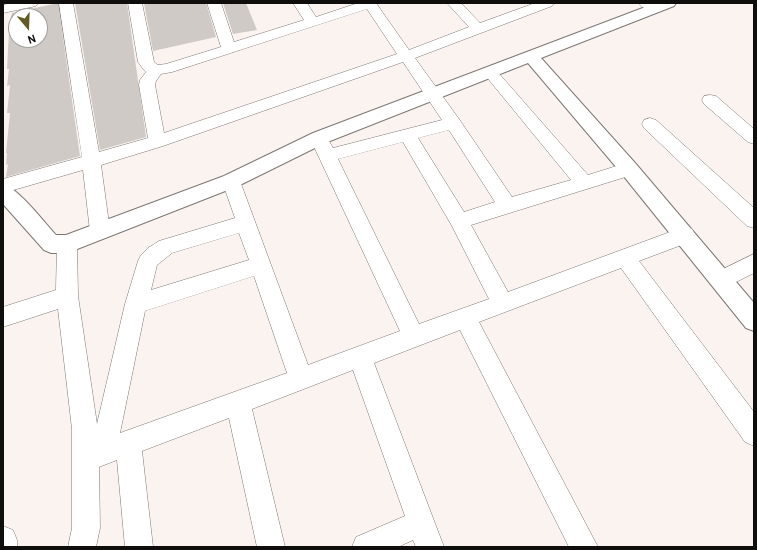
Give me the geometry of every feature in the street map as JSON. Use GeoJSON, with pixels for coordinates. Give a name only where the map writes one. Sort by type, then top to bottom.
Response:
{"type":"FeatureCollection","features":[{"type":"Feature","properties":{"kind":"street"},"geometry":{"type":"LineString","coordinates":[[3,9],[31,3]]}},
{"type":"Feature","properties":{"kind":"street"},"geometry":{"type":"LineString","coordinates":[[66,3],[91,160],[100,231]]}},
{"type":"Feature","properties":{"kind":"street"},"geometry":{"type":"LineString","coordinates":[[135,3],[146,62],[149,67],[156,70],[167,69],[369,3],[433,93],[507,206]]}},
{"type":"Feature","properties":{"kind":"street"},"geometry":{"type":"LineString","coordinates":[[214,3],[229,48]]}},
{"type":"Feature","properties":{"kind":"street"},"geometry":{"type":"LineString","coordinates":[[300,3],[312,22]]}},
{"type":"Feature","properties":{"kind":"street"},"geometry":{"type":"LineString","coordinates":[[454,3],[478,29]]}},
{"type":"Feature","properties":{"kind":"street"},"geometry":{"type":"LineString","coordinates":[[3,186],[156,142],[406,56],[537,5]]}},
{"type":"Feature","properties":{"kind":"street"},"geometry":{"type":"LineString","coordinates":[[3,192],[51,244],[67,244],[231,181],[319,138],[433,93],[531,57],[656,5]]}},
{"type":"Feature","properties":{"kind":"street"},"geometry":{"type":"LineString","coordinates":[[531,57],[685,235],[754,320]]}},
{"type":"Feature","properties":{"kind":"street"},"geometry":{"type":"LineString","coordinates":[[156,70],[148,80],[147,85],[156,142]]}},
{"type":"Feature","properties":{"kind":"street"},"geometry":{"type":"LineString","coordinates":[[490,72],[584,183]]}},
{"type":"Feature","properties":{"kind":"street"},"geometry":{"type":"LineString","coordinates":[[710,100],[754,138]]}},
{"type":"Feature","properties":{"kind":"street"},"geometry":{"type":"LineString","coordinates":[[327,156],[453,123]]}},
{"type":"Feature","properties":{"kind":"street"},"geometry":{"type":"LineString","coordinates":[[650,124],[754,220]]}},
{"type":"Feature","properties":{"kind":"street"},"geometry":{"type":"LineString","coordinates":[[407,135],[458,221],[503,304]]}},
{"type":"Feature","properties":{"kind":"street"},"geometry":{"type":"LineString","coordinates":[[319,138],[414,337]]}},
{"type":"Feature","properties":{"kind":"street"},"geometry":{"type":"LineString","coordinates":[[458,221],[629,169]]}},
{"type":"Feature","properties":{"kind":"street"},"geometry":{"type":"LineString","coordinates":[[231,181],[301,379]]}},
{"type":"Feature","properties":{"kind":"street"},"geometry":{"type":"LineString","coordinates":[[82,547],[86,528],[94,456],[148,261],[155,254],[166,247],[246,223]]}},
{"type":"Feature","properties":{"kind":"street"},"geometry":{"type":"LineString","coordinates":[[94,456],[685,235]]}},
{"type":"Feature","properties":{"kind":"street"},"geometry":{"type":"LineString","coordinates":[[67,244],[68,296],[85,429],[94,456]]}},
{"type":"Feature","properties":{"kind":"street"},"geometry":{"type":"LineString","coordinates":[[625,258],[754,433]]}},
{"type":"Feature","properties":{"kind":"street"},"geometry":{"type":"LineString","coordinates":[[722,280],[754,263]]}},
{"type":"Feature","properties":{"kind":"street"},"geometry":{"type":"LineString","coordinates":[[136,304],[261,266]]}},
{"type":"Feature","properties":{"kind":"street"},"geometry":{"type":"LineString","coordinates":[[3,317],[68,296]]}},
{"type":"Feature","properties":{"kind":"street"},"geometry":{"type":"LineString","coordinates":[[465,318],[584,547]]}},
{"type":"Feature","properties":{"kind":"street"},"geometry":{"type":"LineString","coordinates":[[360,357],[425,535],[366,547]]}},
{"type":"Feature","properties":{"kind":"street"},"geometry":{"type":"LineString","coordinates":[[238,402],[271,547]]}},
{"type":"Feature","properties":{"kind":"street"},"geometry":{"type":"LineString","coordinates":[[128,443],[138,547]]}},
{"type":"Feature","properties":{"kind":"street"},"geometry":{"type":"LineString","coordinates":[[3,540],[3,547]]}},
{"type":"Feature","properties":{"kind":"building"},"geometry":{"type":"Polygon","coordinates":[[[58,3],[80,156],[6,177],[8,164],[6,165],[6,153],[10,113],[7,113],[10,85],[7,86],[9,69],[7,69],[8,48],[48,48],[48,8],[35,8],[58,3]]]}},
{"type":"Feature","properties":{"kind":"building"},"geometry":{"type":"Polygon","coordinates":[[[75,3],[127,3],[146,137],[100,150],[75,3]]]}},
{"type":"Feature","properties":{"kind":"building"},"geometry":{"type":"Polygon","coordinates":[[[144,3],[206,3],[216,37],[153,51],[144,3]]]}},
{"type":"Feature","properties":{"kind":"building"},"geometry":{"type":"Polygon","coordinates":[[[223,3],[246,3],[257,30],[233,34],[223,3]]]}}]}
